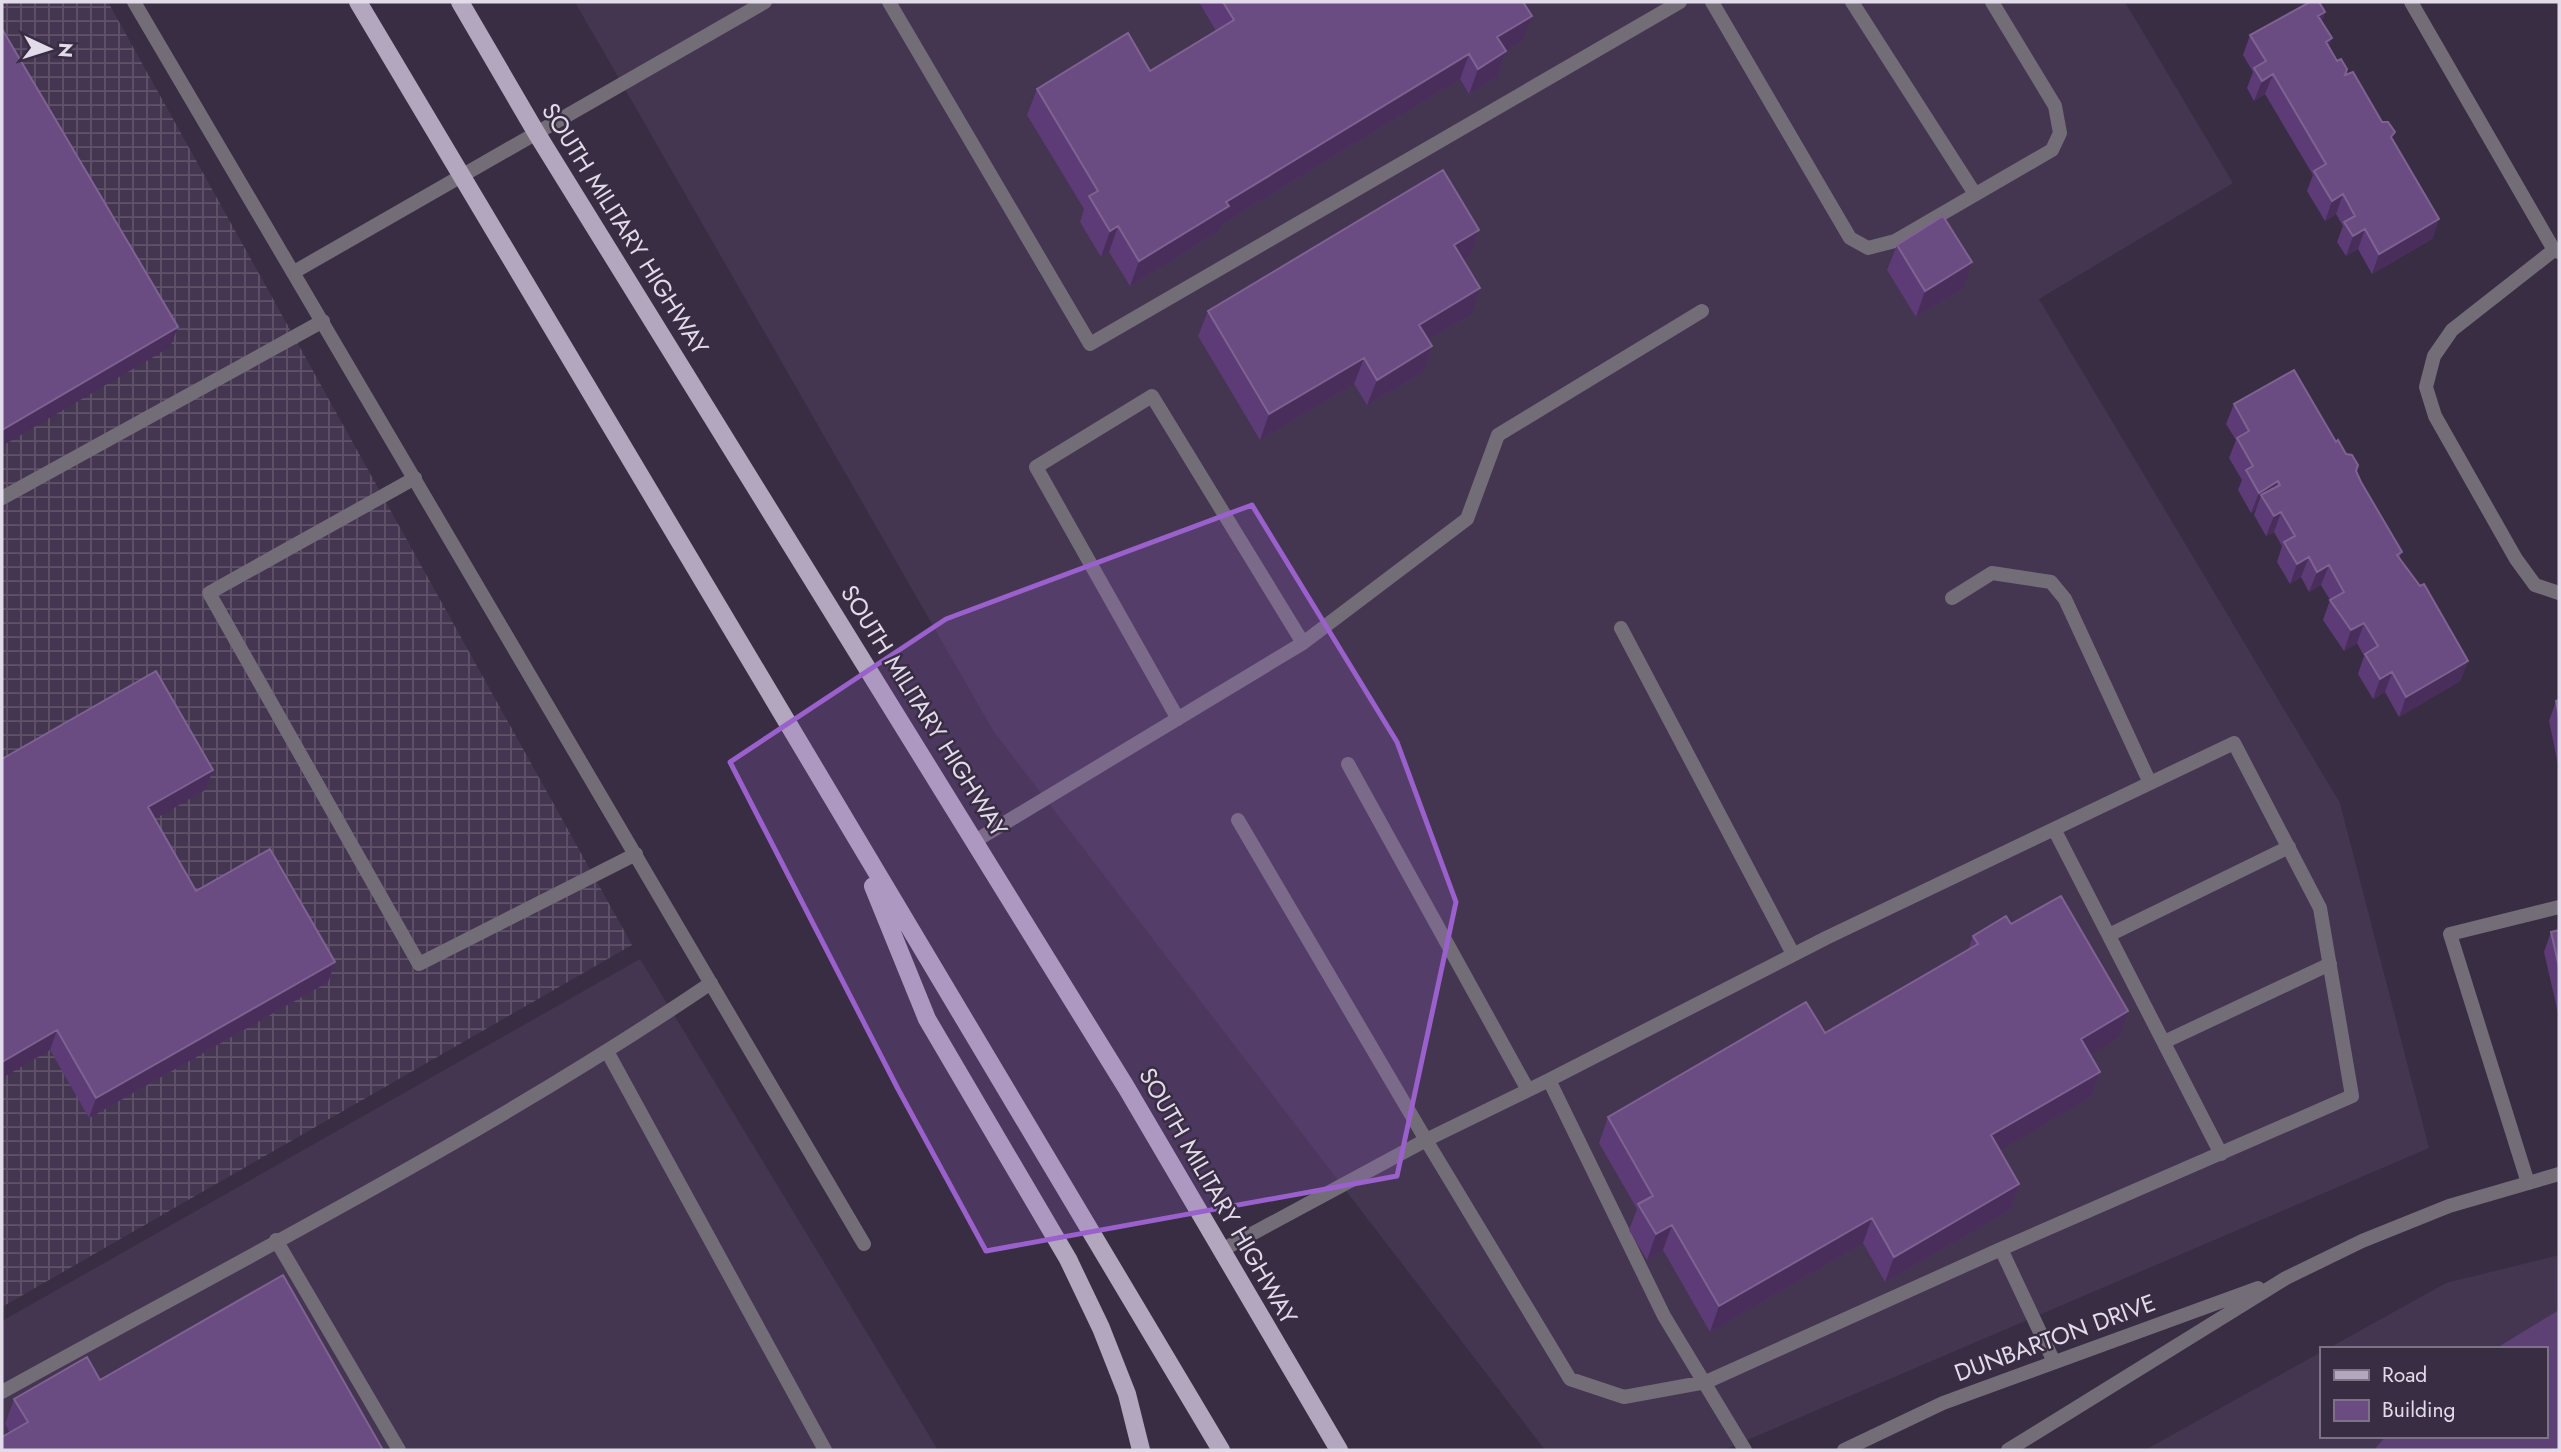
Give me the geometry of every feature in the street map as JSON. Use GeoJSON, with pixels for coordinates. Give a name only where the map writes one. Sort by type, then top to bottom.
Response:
{"type":"FeatureCollection","features":[{"type":"Feature","properties":{"kind":"main road"},"geometry":{"type":"LineString","coordinates":[[358,2],[1221,1450]]}},
{"type":"Feature","properties":{"kind":"main road","name":"SOUTH MILITARY HIGHWAY"},"geometry":{"type":"LineString","coordinates":[[460,2],[537,134],[975,841],[1222,1250],[1339,1450]]}},
{"type":"Feature","properties":{"kind":"main road"},"geometry":{"type":"LineString","coordinates":[[851,831],[927,1019],[1062,1248],[1101,1328],[1127,1394],[1142,1450]]}},
{"type":"Feature","properties":{"kind":"street"},"geometry":{"type":"LineString","coordinates":[[134,2],[864,1244]]}},
{"type":"Feature","properties":{"kind":"street"},"geometry":{"type":"LineString","coordinates":[[888,2],[1090,344],[1680,2]]}},
{"type":"Feature","properties":{"kind":"street"},"geometry":{"type":"LineString","coordinates":[[1712,2],[1850,238],[1868,248],[1895,242],[2052,150],[2060,133],[2055,106],[1992,2]]}},
{"type":"Feature","properties":{"kind":"street"},"geometry":{"type":"LineString","coordinates":[[1852,2],[1975,194]]}},
{"type":"Feature","properties":{"kind":"street"},"geometry":{"type":"LineString","coordinates":[[2411,2],[2557,251],[2452,330],[2434,356],[2426,387],[2435,416],[2516,559],[2535,584],[2559,593]]}},
{"type":"Feature","properties":{"kind":"street"},"geometry":{"type":"LineString","coordinates":[[294,272],[537,134],[759,3]]}},
{"type":"Feature","properties":{"kind":"street"},"geometry":{"type":"LineString","coordinates":[[975,841],[1303,643],[1467,519],[1498,435],[1702,311]]}},
{"type":"Feature","properties":{"kind":"street"},"geometry":{"type":"LineString","coordinates":[[2,498],[323,321]]}},
{"type":"Feature","properties":{"kind":"street"},"geometry":{"type":"LineString","coordinates":[[1178,719],[1036,467],[1152,396],[1303,643]]}},
{"type":"Feature","properties":{"kind":"street"},"geometry":{"type":"LineString","coordinates":[[415,478],[209,593],[419,964],[636,854]]}},
{"type":"Feature","properties":{"kind":"street"},"geometry":{"type":"LineString","coordinates":[[1952,598],[1992,573],[2051,582],[2065,599],[2150,783]]}},
{"type":"Feature","properties":{"kind":"street"},"geometry":{"type":"LineString","coordinates":[[1621,628],[1793,954]]}},
{"type":"Feature","properties":{"kind":"street"},"geometry":{"type":"LineString","coordinates":[[1222,1250],[1426,1140],[1793,954],[2234,743],[2320,908],[2352,1097],[2001,1249],[1706,1382],[1624,1397],[1570,1379],[1426,1140],[1238,820]]}},
{"type":"Feature","properties":{"kind":"street"},"geometry":{"type":"LineString","coordinates":[[1348,765],[1528,1090]]}},
{"type":"Feature","properties":{"kind":"street"},"geometry":{"type":"LineString","coordinates":[[2054,828],[2221,1154]]}},
{"type":"Feature","properties":{"kind":"street"},"geometry":{"type":"LineString","coordinates":[[2109,936],[2289,847]]}},
{"type":"Feature","properties":{"kind":"street"},"geometry":{"type":"LineString","coordinates":[[2528,1183],[2450,934],[2559,906]]}},
{"type":"Feature","properties":{"kind":"street"},"geometry":{"type":"LineString","coordinates":[[2164,1042],[2330,964]]}},
{"type":"Feature","properties":{"kind":"street"},"geometry":{"type":"LineString","coordinates":[[2,1392],[608,1053],[711,983]]}},
{"type":"Feature","properties":{"kind":"street"},"geometry":{"type":"LineString","coordinates":[[608,1053],[825,1450]]}},
{"type":"Feature","properties":{"kind":"street"},"geometry":{"type":"LineString","coordinates":[[1549,1080],[1664,1316],[1745,1450]]}},
{"type":"Feature","properties":{"kind":"street","name":"DUNBARTON DRIVE"},"geometry":{"type":"LineString","coordinates":[[2008,1450],[2286,1278],[2362,1241],[2424,1216],[2559,1174]]}},
{"type":"Feature","properties":{"kind":"street"},"geometry":{"type":"LineString","coordinates":[[276,1240],[399,1450]]}},
{"type":"Feature","properties":{"kind":"street"},"geometry":{"type":"LineString","coordinates":[[2001,1249],[2054,1362]]}},
{"type":"Feature","properties":{"kind":"street","name":"DUNBARTON DRIVE"},"geometry":{"type":"LineString","coordinates":[[1844,1450],[1943,1403],[2286,1278]]}},
{"type":"Feature","properties":{"kind":"highlighted area"},"geometry":{"type":"Polygon","coordinates":[[[1252,505],[1397,742],[1456,902],[1397,1176],[986,1251],[898,1089],[730,762],[946,619],[1252,505]]]}},
{"type":"Feature","properties":{"kind":"shaded area"},"geometry":{"type":"Polygon","coordinates":[[[2,2],[108,2],[632,945],[2,1307],[2,2]]]}},
{"type":"Feature","properties":{"kind":"shaded area"},"geometry":{"type":"Polygon","coordinates":[[[575,2],[2125,2],[2233,183],[2039,299],[2340,803],[2429,1148],[1724,1450],[1545,1450],[994,732],[575,2]]]}},
{"type":"Feature","properties":{"kind":"shaded area"},"geometry":{"type":"Polygon","coordinates":[[[640,959],[938,1450],[2,1450],[2,1321],[640,959]]]}},
{"type":"Feature","properties":{"kind":"shaded area"},"geometry":{"type":"Polygon","coordinates":[[[2559,1255],[2559,1450],[2145,1450],[2320,1353],[2320,1438],[2547,1438],[2547,1347],[2331,1347],[2446,1283],[2559,1255]]]}},
{"type":"Feature","properties":{"kind":"shaded area"},"geometry":{"type":"Polygon","coordinates":[[[2559,1310],[2559,1450],[2374,1450],[2384,1438],[2547,1438],[2547,1347],[2498,1347],[2559,1310]]]}},
{"type":"Feature","properties":{"kind":"building"},"geometry":{"type":"Polygon","coordinates":[[[1223,2],[1523,2],[1532,16],[1497,37],[1506,51],[1478,69],[1469,54],[1226,202],[1229,206],[1139,261],[1118,226],[1110,231],[1089,196],[1098,191],[1037,89],[1128,33],[1150,71],[1234,20],[1223,2]]]}},
{"type":"Feature","properties":{"kind":"building"},"geometry":{"type":"Polygon","coordinates":[[[2310,2],[2319,2],[2325,12],[2318,16],[2332,38],[2326,42],[2337,61],[2341,59],[2347,69],[2345,75],[2353,72],[2382,122],[2388,122],[2395,132],[2391,137],[2439,219],[2379,254],[2365,229],[2353,236],[2344,222],[2355,216],[2343,194],[2332,201],[2314,171],[2326,164],[2273,74],[2262,81],[2254,68],[2266,61],[2250,35],[2310,2]]]}},
{"type":"Feature","properties":{"kind":"building"},"geometry":{"type":"Polygon","coordinates":[[[2,29],[178,327],[2,430],[2,29]]]}},
{"type":"Feature","properties":{"kind":"building"},"geometry":{"type":"Polygon","coordinates":[[[1443,170],[1479,230],[1454,245],[1480,288],[1419,325],[1432,346],[1377,380],[1364,358],[1269,414],[1208,311],[1443,170]]]}},
{"type":"Feature","properties":{"kind":"building"},"geometry":{"type":"Polygon","coordinates":[[[1943,216],[1972,262],[1925,291],[1897,245],[1943,216]]]}},
{"type":"Feature","properties":{"kind":"building"},"geometry":{"type":"Polygon","coordinates":[[[2294,370],[2336,442],[2338,440],[2346,454],[2352,455],[2358,465],[2356,471],[2361,482],[2402,552],[2397,555],[2420,586],[2424,584],[2468,661],[2406,697],[2392,672],[2380,679],[2365,654],[2378,646],[2364,623],[2351,630],[2330,600],[2344,592],[2329,565],[2317,572],[2309,557],[2297,564],[2284,542],[2295,536],[2281,512],[2274,516],[2261,495],[2280,485],[2278,481],[2259,493],[2246,470],[2253,466],[2237,438],[2249,431],[2234,404],[2294,370]]]}},
{"type":"Feature","properties":{"kind":"building"},"geometry":{"type":"Polygon","coordinates":[[[156,671],[213,770],[148,807],[196,891],[270,849],[335,962],[96,1098],[57,1030],[2,1062],[2,759],[156,671]]]}},
{"type":"Feature","properties":{"kind":"building"},"geometry":{"type":"Polygon","coordinates":[[[2061,896],[2128,1011],[2081,1039],[2100,1072],[1991,1135],[2019,1184],[1894,1257],[1872,1218],[1719,1306],[1672,1225],[1656,1234],[1638,1204],[1653,1196],[1608,1117],[1806,1002],[1825,1033],[1978,944],[1973,936],[2006,916],[2011,924],[2061,896]]]}},
{"type":"Feature","properties":{"kind":"building"},"geometry":{"type":"Polygon","coordinates":[[[2559,930],[2559,967],[2551,932],[2559,930]]]}},
{"type":"Feature","properties":{"kind":"building"},"geometry":{"type":"Polygon","coordinates":[[[283,1275],[383,1450],[2,1450],[2,1437],[28,1422],[14,1399],[87,1357],[100,1380],[283,1275]]]}}]}
